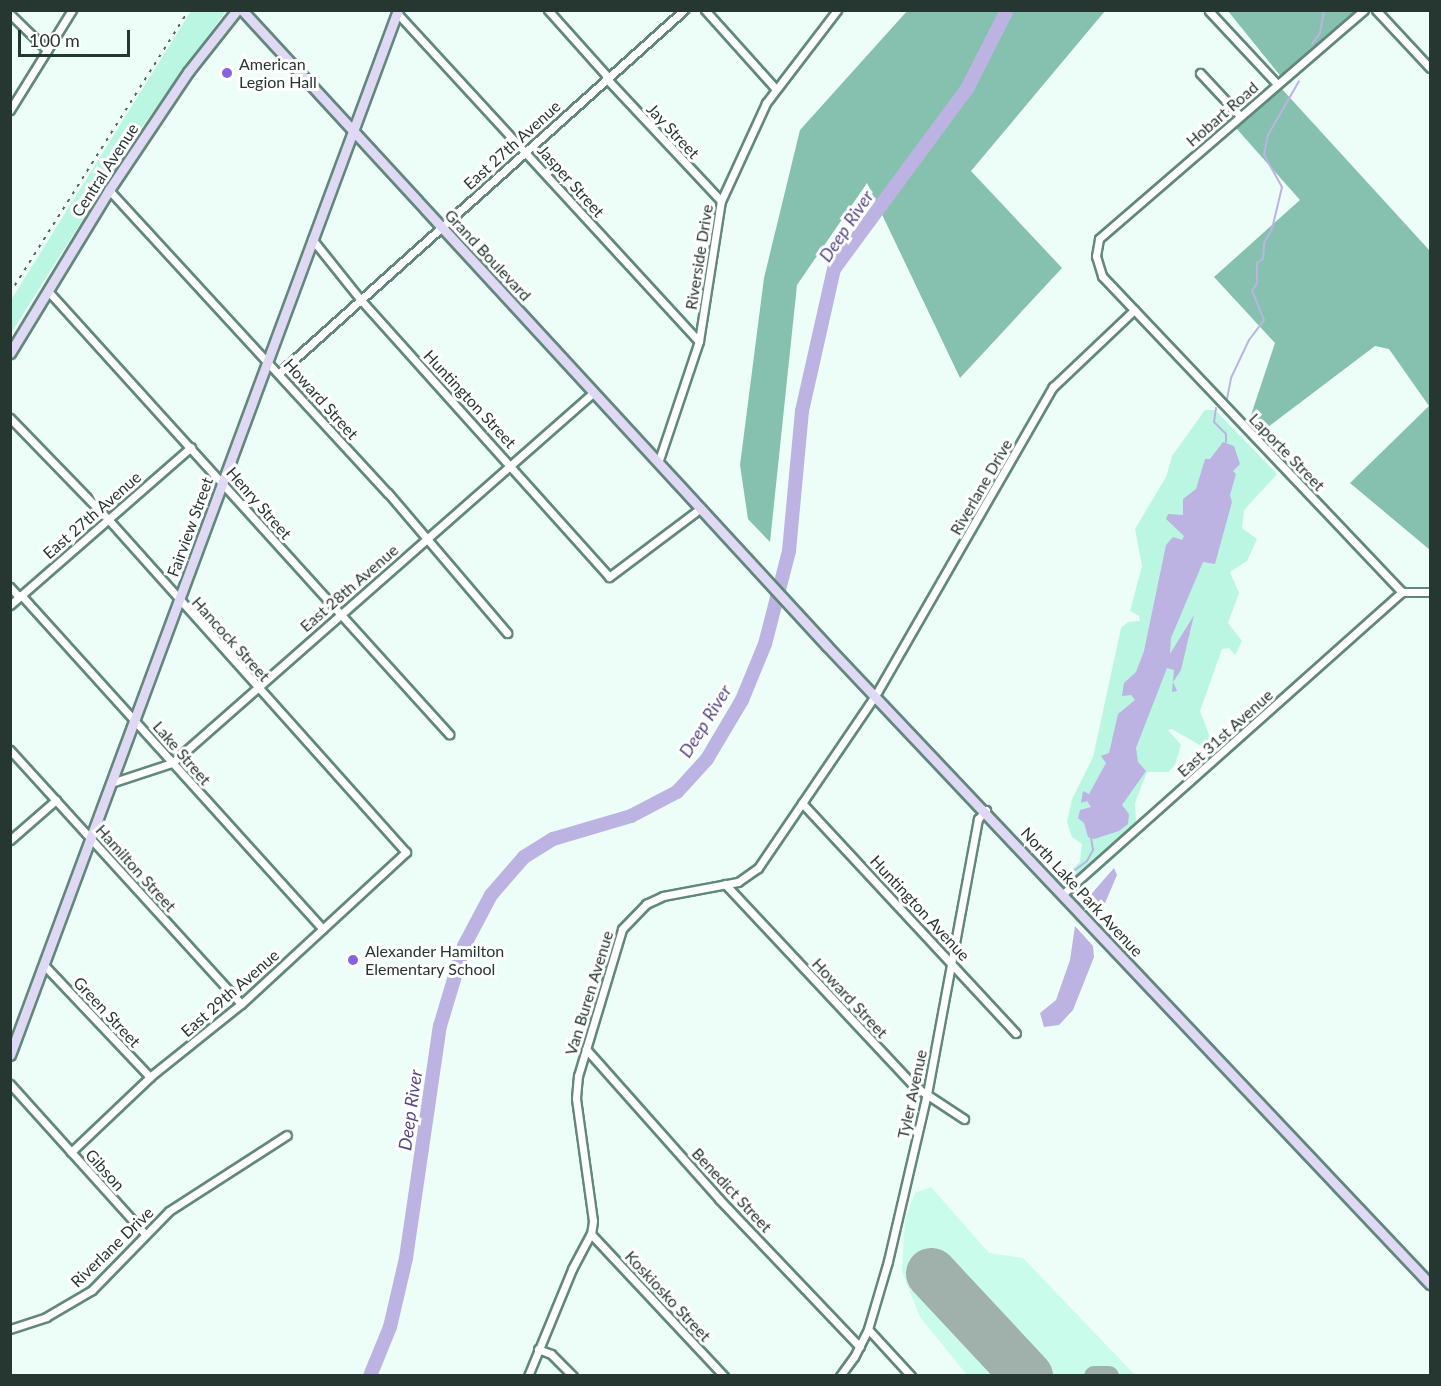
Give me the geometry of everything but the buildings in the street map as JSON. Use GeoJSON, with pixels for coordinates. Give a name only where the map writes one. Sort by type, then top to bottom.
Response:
{"type":"FeatureCollection","features":[{"type":"Feature","properties":{"kind":"street"},"geometry":{"type":"LineString","coordinates":[[10,110],[72,10]]}},
{"type":"Feature","properties":{"kind":"street","name":"Central Avenue"},"geometry":{"type":"LineString","coordinates":[[10,353],[109,190],[188,72],[237,10]]}},
{"type":"Feature","properties":{"kind":"street","name":"Grand Boulevard"},"geometry":{"type":"LineString","coordinates":[[242,10],[711,521]]}},
{"type":"Feature","properties":{"kind":"street","name":"Jay Street"},"geometry":{"type":"LineString","coordinates":[[548,10],[722,201]]}},
{"type":"Feature","properties":{"kind":"street","name":"East 27th Avenue"},"geometry":{"type":"LineString","coordinates":[[279,373],[525,150],[684,10]]}},
{"type":"Feature","properties":{"kind":"street"},"geometry":{"type":"LineString","coordinates":[[705,10],[776,89]]}},
{"type":"Feature","properties":{"kind":"street","name":"Riverside Drive"},"geometry":{"type":"LineString","coordinates":[[658,463],[699,341],[722,201],[753,127],[776,89],[837,10]]}},
{"type":"Feature","properties":{"kind":"street","name":"Hobart Road"},"geometry":{"type":"LineString","coordinates":[[1099,239],[1364,10]]}},
{"type":"Feature","properties":{"kind":"street"},"geometry":{"type":"LineString","coordinates":[[1377,10],[1431,68]]}},
{"type":"Feature","properties":{"kind":"street"},"geometry":{"type":"LineString","coordinates":[[1209,11],[1277,84]]}},
{"type":"Feature","properties":{"kind":"street","name":"Fairview Street"},"geometry":{"type":"LineString","coordinates":[[10,1055],[398,12]]}},
{"type":"Feature","properties":{"kind":"street","name":"Jasper Street"},"geometry":{"type":"LineString","coordinates":[[398,12],[699,341]]}},
{"type":"Feature","properties":{"kind":"street"},"geometry":{"type":"LineString","coordinates":[[10,14],[46,50]]}},
{"type":"Feature","properties":{"kind":"street"},"geometry":{"type":"LineString","coordinates":[[1200,73],[1240,117]]}},
{"type":"Feature","properties":{"kind":"street","name":"Howard Street"},"geometry":{"type":"LineString","coordinates":[[109,190],[388,493],[424,540],[507,633]]}},
{"type":"Feature","properties":{"kind":"street","name":"Huntington Street"},"geometry":{"type":"LineString","coordinates":[[312,239],[360,299],[511,464],[609,577],[701,508]]}},
{"type":"Feature","properties":{"kind":"street","name":"Laporte Street"},"geometry":{"type":"LineString","coordinates":[[1099,239],[1096,256],[1102,276],[1402,592]]}},
{"type":"Feature","properties":{"kind":"street","name":"Henry Street"},"geometry":{"type":"LineString","coordinates":[[48,291],[449,734]]}},
{"type":"Feature","properties":{"kind":"street","name":"Riverlane Drive"},"geometry":{"type":"LineString","coordinates":[[875,696],[1053,387],[1134,310]]}},
{"type":"Feature","properties":{"kind":"street","name":"East 28th Avenue"},"geometry":{"type":"LineString","coordinates":[[111,783],[172,763],[594,392]]}},
{"type":"Feature","properties":{"kind":"street","name":"Hancock Street"},"geometry":{"type":"LineString","coordinates":[[10,418],[108,519],[256,688],[405,852]]}},
{"type":"Feature","properties":{"kind":"street","name":"East 27th Avenue"},"geometry":{"type":"LineString","coordinates":[[10,604],[191,447]]}},
{"type":"Feature","properties":{"kind":"street","name":"North Lake Park Avenue"},"geometry":{"type":"LineString","coordinates":[[711,521],[1431,1284]]}},
{"type":"Feature","properties":{"kind":"street","name":"Lake Street"},"geometry":{"type":"LineString","coordinates":[[10,587],[134,718],[323,929]]}},
{"type":"Feature","properties":{"kind":"street"},"geometry":{"type":"LineString","coordinates":[[1402,592],[1431,592]]}},
{"type":"Feature","properties":{"kind":"street","name":"East 31st Avenue"},"geometry":{"type":"LineString","coordinates":[[1064,893],[1402,592]]}},
{"type":"Feature","properties":{"kind":"street","name":"Van Buren Avenue"},"geometry":{"type":"LineString","coordinates":[[528,1376],[538,1349],[591,1234],[593,1221],[576,1098],[586,1049],[622,929],[633,915],[663,896],[749,877],[758,868],[875,696]]}},
{"type":"Feature","properties":{"kind":"street","name":"Hamilton Street"},"geometry":{"type":"LineString","coordinates":[[10,750],[241,1004]]}},
{"type":"Feature","properties":{"kind":"street"},"geometry":{"type":"LineString","coordinates":[[10,840],[56,800]]}},
{"type":"Feature","properties":{"kind":"street","name":"Huntington Avenue"},"geometry":{"type":"LineString","coordinates":[[802,803],[954,963],[1016,1034]]}},
{"type":"Feature","properties":{"kind":"street","name":"Tyler Avenue"},"geometry":{"type":"LineString","coordinates":[[840,1376],[860,1347],[868,1329],[927,1094],[954,963],[978,819],[986,810]]}},
{"type":"Feature","properties":{"kind":"street","name":"East 29th Avenue"},"geometry":{"type":"LineString","coordinates":[[71,1152],[150,1077],[241,1004],[405,852]]}},
{"type":"Feature","properties":{"kind":"street","name":"Howard Street"},"geometry":{"type":"LineString","coordinates":[[725,884],[914,1086],[964,1119]]}},
{"type":"Feature","properties":{"kind":"street","name":"Green Street"},"geometry":{"type":"LineString","coordinates":[[44,964],[150,1077]]}},
{"type":"Feature","properties":{"kind":"street","name":"Benedict Street"},"geometry":{"type":"LineString","coordinates":[[586,1049],[720,1199],[860,1347]]}},
{"type":"Feature","properties":{"kind":"street","name":"Gibson"},"geometry":{"type":"LineString","coordinates":[[10,1084],[144,1233]]}},
{"type":"Feature","properties":{"kind":"street","name":"Riverlane Drive"},"geometry":{"type":"LineString","coordinates":[[11,1329],[46,1317],[92,1290],[144,1233],[169,1211],[287,1135]]}},
{"type":"Feature","properties":{"kind":"street","name":"Koskiosko Street"},"geometry":{"type":"LineString","coordinates":[[591,1234],[724,1376]]}},
{"type":"Feature","properties":{"kind":"street"},"geometry":{"type":"LineString","coordinates":[[868,1329],[911,1376]]}},
{"type":"Feature","properties":{"kind":"street"},"geometry":{"type":"LineString","coordinates":[[538,1349],[551,1354],[573,1376]]}},
{"type":"Feature","properties":{"kind":"shaded area"},"geometry":{"type":"Polygon","coordinates":[[[908,10],[1105,11],[971,171],[1062,268],[960,378],[867,183],[797,285],[770,542],[748,519],[740,465],[764,278],[800,130],[908,10]]]}},
{"type":"Feature","properties":{"kind":"shaded area"},"geometry":{"type":"Polygon","coordinates":[[[191,11],[226,11],[137,134],[11,333],[11,300],[191,11]]]}},
{"type":"Feature","properties":{"kind":"shaded area"},"geometry":{"type":"Polygon","coordinates":[[[1228,11],[1363,11],[1283,79],[1228,11]]]}},
{"type":"Feature","properties":{"kind":"shaded area"},"geometry":{"type":"Polygon","coordinates":[[[1281,88],[1430,251],[1430,550],[1350,483],[1429,406],[1389,349],[1375,346],[1264,430],[1250,418],[1275,343],[1214,277],[1300,200],[1236,128],[1281,88]]]}},
{"type":"Feature","properties":{"kind":"shaded area"},"geometry":{"type":"Polygon","coordinates":[[[1205,410],[1215,410],[1277,474],[1244,510],[1242,528],[1257,539],[1247,561],[1230,572],[1239,593],[1228,623],[1242,641],[1235,655],[1229,648],[1222,649],[1200,711],[1211,740],[1203,747],[1172,729],[1168,730],[1181,745],[1175,765],[1168,772],[1147,772],[1135,803],[1136,822],[1066,885],[1059,883],[1052,877],[1068,873],[1080,862],[1082,844],[1072,837],[1067,822],[1072,799],[1093,757],[1121,628],[1128,622],[1140,621],[1139,616],[1130,611],[1142,566],[1135,529],[1166,477],[1172,456],[1205,410]]]}},
{"type":"Feature","properties":{"kind":"shaded area"},"geometry":{"type":"Polygon","coordinates":[[[1223,442],[1234,446],[1240,464],[1233,471],[1236,474],[1230,495],[1232,502],[1215,564],[1203,562],[1171,638],[1170,654],[1194,615],[1181,670],[1173,682],[1177,691],[1172,692],[1174,670],[1167,668],[1136,748],[1138,762],[1146,771],[1122,805],[1129,814],[1128,824],[1119,831],[1094,839],[1088,837],[1084,823],[1078,818],[1080,810],[1091,807],[1087,801],[1081,803],[1083,791],[1089,794],[1106,763],[1101,756],[1109,753],[1118,714],[1135,700],[1131,695],[1122,696],[1124,683],[1136,672],[1144,651],[1166,545],[1173,537],[1182,540],[1184,536],[1166,519],[1168,514],[1183,515],[1183,499],[1196,489],[1205,459],[1210,459],[1223,442]]]}},
{"type":"Feature","properties":{"kind":"shaded area"},"geometry":{"type":"Polygon","coordinates":[[[1114,868],[1117,875],[1103,908],[1095,913],[1086,900],[1114,868]]]}},
{"type":"Feature","properties":{"kind":"shaded area"},"geometry":{"type":"Polygon","coordinates":[[[1075,926],[1093,946],[1094,957],[1073,1010],[1059,1025],[1044,1027],[1040,1013],[1056,1000],[1070,960],[1075,926]]]}},
{"type":"Feature","properties":{"kind":"shaded area"},"geometry":{"type":"Polygon","coordinates":[[[931,1187],[989,1253],[1023,1258],[1135,1375],[967,1375],[920,1317],[902,1272],[905,1220],[915,1193],[931,1187]]]}},
{"type":"Feature","properties":{"kind":"waterway","name":"Deep River"},"geometry":{"type":"LineString","coordinates":[[370,1376],[390,1327],[406,1258],[440,1026],[464,946],[491,895],[524,857],[553,839],[631,816],[677,792],[707,759],[742,700],[765,644],[789,551],[802,411],[834,269],[968,87],[1007,10]]}},
{"type":"Feature","properties":{"kind":"waterway"},"geometry":{"type":"LineString","coordinates":[[1312,44],[1320,33],[1324,10]]}},
{"type":"Feature","properties":{"kind":"waterway"},"geometry":{"type":"LineString","coordinates":[[1227,399],[1231,378],[1249,340],[1264,320],[1252,291],[1257,283],[1257,263],[1263,259],[1264,243],[1272,229],[1282,187],[1264,155],[1268,135],[1299,81]]}},
{"type":"Feature","properties":{"kind":"waterway"},"geometry":{"type":"LineString","coordinates":[[1216,408],[1214,422],[1226,434],[1226,442]]}},
{"type":"Feature","properties":{"kind":"waterway"},"geometry":{"type":"LineString","coordinates":[[1063,879],[1087,861],[1093,850],[1091,838]]}},
{"type":"Feature","properties":{"kind":"taxiway"},"geometry":{"type":"LineString","coordinates":[[1094,1376],[1109,1376]]}},
{"type":"Feature","properties":{"kind":"runway"},"geometry":{"type":"LineString","coordinates":[[931,1273],[1027,1376]]}},
{"type":"Feature","properties":{"kind":"railway"},"geometry":{"type":"LineString","coordinates":[[10,293],[189,10]]}},
{"type":"Feature","properties":{"kind":"place","name":"American Legion Hall"},"geometry":{"type":"Point","coordinates":[227,73]}},
{"type":"Feature","properties":{"kind":"place","name":"Alexander Hamilton Elementary School"},"geometry":{"type":"Point","coordinates":[353,960]}}]}
